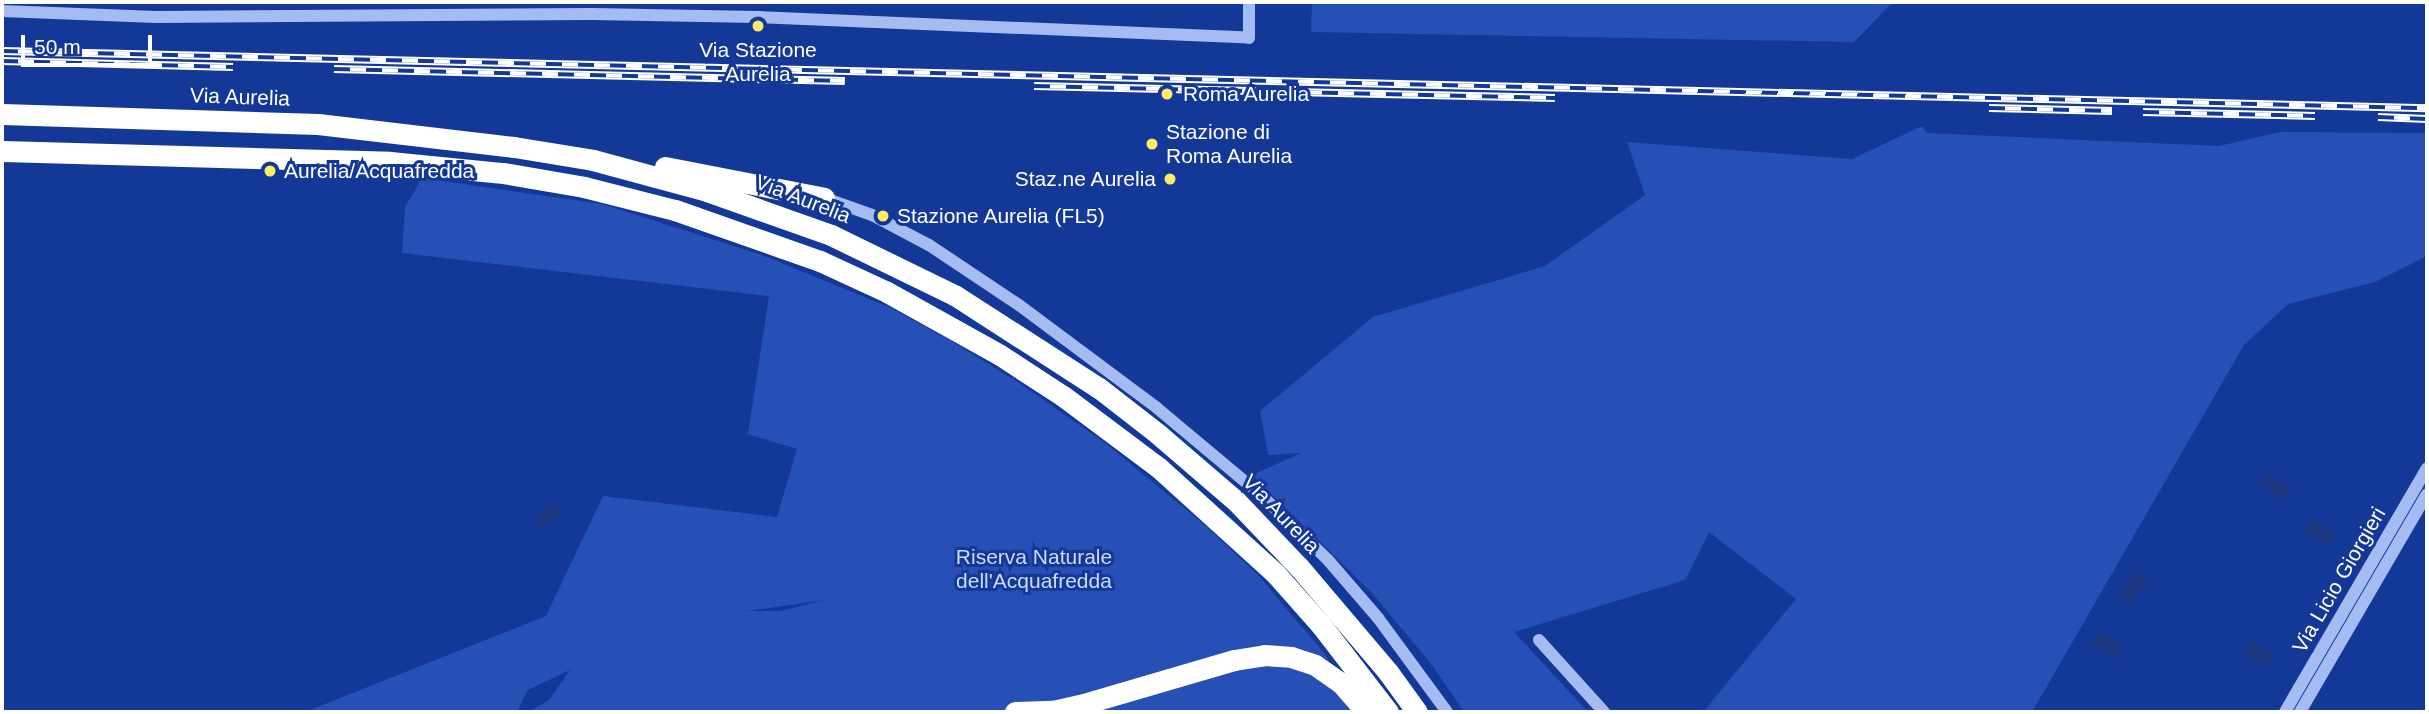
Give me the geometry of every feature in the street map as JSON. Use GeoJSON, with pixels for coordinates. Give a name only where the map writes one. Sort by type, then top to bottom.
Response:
{"type":"FeatureCollection","features":[{"type":"Feature","properties":{"kind":"highway","name":"Via Aurelia"},"geometry":{"type":"LineString","coordinates":[[2,114],[359,127],[593,160],[726,196],[853,244],[956,296],[1072,369],[1158,434],[1237,502],[1320,591],[1417,712]]}},
{"type":"Feature","properties":{"kind":"highway"},"geometry":{"type":"LineString","coordinates":[[2,151],[390,162],[503,173],[584,187],[675,210],[820,261],[887,292],[1000,355],[1143,455],[1212,512],[1275,573],[1321,625],[1388,712]]}},
{"type":"Feature","properties":{"kind":"highway"},"geometry":{"type":"LineString","coordinates":[[593,160],[679,169],[824,198]]}},
{"type":"Feature","properties":{"kind":"highway"},"geometry":{"type":"LineString","coordinates":[[1015,712],[1053,711],[1080,705],[1234,660],[1264,655],[1291,657],[1315,665],[1342,684],[1366,712]]}},
{"type":"Feature","properties":{"kind":"street"},"geometry":{"type":"LineString","coordinates":[[2,11],[156,17],[592,8],[1249,38],[1249,2]]}},
{"type":"Feature","properties":{"kind":"street","name":"Via Aurelia"},"geometry":{"type":"LineString","coordinates":[[824,198],[872,215],[929,245],[1019,304],[1157,408],[1261,495],[1328,560],[1378,618],[1447,712]]}},
{"type":"Feature","properties":{"kind":"street","name":"Via Licio Giorgieri"},"geometry":{"type":"LineString","coordinates":[[2293,711],[2387,550],[2427,470]]}},
{"type":"Feature","properties":{"kind":"street","name":"Via Licio Giorgieri"},"geometry":{"type":"LineString","coordinates":[[2387,550],[2427,494]]}},
{"type":"Feature","properties":{"kind":"street"},"geometry":{"type":"LineString","coordinates":[[1539,640],[1604,712]]}},
{"type":"Feature","properties":{"kind":"green space"},"geometry":{"type":"Polygon","coordinates":[[[1312,2],[1893,2],[1854,42],[1311,32],[1312,2]]]}},
{"type":"Feature","properties":{"kind":"green space"},"geometry":{"type":"Polygon","coordinates":[[[1922,126],[1927,133],[2219,146],[2280,132],[2427,133],[2427,256],[2375,282],[2288,304],[2244,345],[2032,712],[1703,712],[1796,599],[1709,532],[1685,580],[1514,632],[1588,712],[1464,712],[1432,665],[1371,592],[1252,475],[1301,453],[1268,455],[1260,411],[1373,317],[1545,266],[1645,195],[1627,142],[1852,159],[1922,126]]]}},
{"type":"Feature","properties":{"kind":"green space","name":"Riserva Naturale dell'Acquafredda"},"geometry":{"type":"Polygon","coordinates":[[[422,178],[602,204],[762,255],[891,308],[1016,381],[1104,442],[1207,527],[1259,576],[1325,654],[1357,712],[528,712],[549,700],[570,670],[528,690],[517,712],[305,712],[546,616],[603,496],[777,517],[797,449],[748,434],[769,296],[402,253],[405,207],[422,178]],[[825,600],[747,611],[780,611],[825,600]]]}},
{"type":"Feature","properties":{"kind":"shaded area"},"geometry":{"type":"Polygon","coordinates":[[[2265,473],[2291,488],[2284,500],[2258,484],[2265,473]]]}},
{"type":"Feature","properties":{"kind":"shaded area"},"geometry":{"type":"Polygon","coordinates":[[[548,505],[561,507],[560,515],[549,520],[544,528],[537,528],[536,518],[548,505]]]}},
{"type":"Feature","properties":{"kind":"shaded area"},"geometry":{"type":"Polygon","coordinates":[[[2312,518],[2336,533],[2329,546],[2304,532],[2312,518]]]}},
{"type":"Feature","properties":{"kind":"shaded area"},"geometry":{"type":"Polygon","coordinates":[[[2136,571],[2149,580],[2130,605],[2117,596],[2136,571]]]}},
{"type":"Feature","properties":{"kind":"shaded area"},"geometry":{"type":"Polygon","coordinates":[[[2099,631],[2124,645],[2116,659],[2091,645],[2099,631]]]}},
{"type":"Feature","properties":{"kind":"shaded area"},"geometry":{"type":"Polygon","coordinates":[[[2250,642],[2275,655],[2268,668],[2243,655],[2250,642]]]}},
{"type":"Feature","properties":{"kind":"railway"},"geometry":{"type":"LineString","coordinates":[[2,51],[2427,108]]}},
{"type":"Feature","properties":{"kind":"railway"},"geometry":{"type":"LineString","coordinates":[[2,61],[233,67]]}},
{"type":"Feature","properties":{"kind":"railway"},"geometry":{"type":"LineString","coordinates":[[334,69],[845,81]]}},
{"type":"Feature","properties":{"kind":"railway"},"geometry":{"type":"LineString","coordinates":[[1034,86],[1555,98]]}},
{"type":"Feature","properties":{"kind":"railway"},"geometry":{"type":"LineString","coordinates":[[1989,108],[2112,111]]}},
{"type":"Feature","properties":{"kind":"railway"},"geometry":{"type":"LineString","coordinates":[[2143,112],[2315,116]]}},
{"type":"Feature","properties":{"kind":"railway"},"geometry":{"type":"LineString","coordinates":[[2378,117],[2427,119]]}},
{"type":"Feature","properties":{"kind":"place","name":"Via Stazione Aurelia"},"geometry":{"type":"Point","coordinates":[758,26]}},
{"type":"Feature","properties":{"kind":"place","name":"Roma Aurelia"},"geometry":{"type":"Point","coordinates":[1167,94]}},
{"type":"Feature","properties":{"kind":"place","name":"Stazione di Roma Aurelia"},"geometry":{"type":"Point","coordinates":[1152,144]}},
{"type":"Feature","properties":{"kind":"place","name":"Aurelia/Acquafredda"},"geometry":{"type":"Point","coordinates":[270,171]}},
{"type":"Feature","properties":{"kind":"place","name":"Staz.ne Aurelia"},"geometry":{"type":"Point","coordinates":[1170,179]}},
{"type":"Feature","properties":{"kind":"place","name":"Stazione Aurelia (FL5)"},"geometry":{"type":"Point","coordinates":[883,216]}}]}
